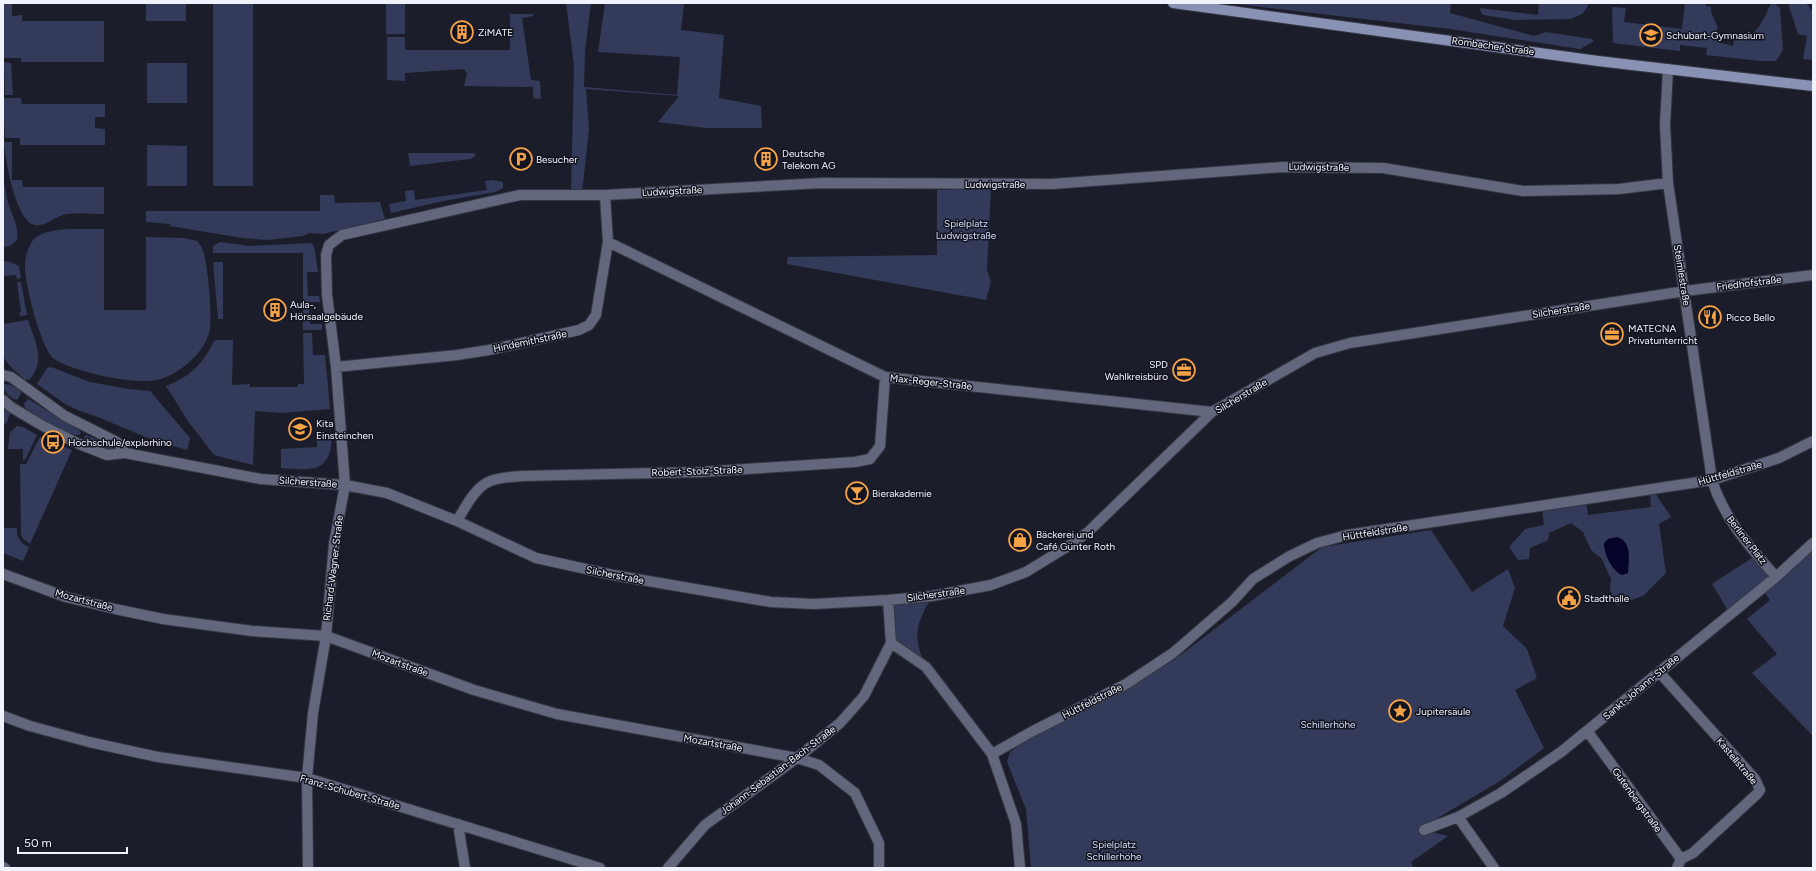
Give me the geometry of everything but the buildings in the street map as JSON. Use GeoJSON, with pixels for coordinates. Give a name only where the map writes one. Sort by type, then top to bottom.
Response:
{"type":"FeatureCollection","features":[{"type":"Feature","properties":{"kind":"main road","name":"Rombacher Straße"},"geometry":{"type":"LineString","coordinates":[[1173,3],[1668,69],[1813,86]]}},
{"type":"Feature","properties":{"kind":"street","name":"Steimlestraße"},"geometry":{"type":"LineString","coordinates":[[1668,69],[1664,125],[1668,183],[1712,480]]}},
{"type":"Feature","properties":{"kind":"street","name":"Ludwigstraße"},"geometry":{"type":"LineString","coordinates":[[329,245],[342,235],[520,195],[605,194],[822,183],[1052,184],[1283,167],[1383,168],[1523,191],[1619,190],[1668,183]]}},
{"type":"Feature","properties":{"kind":"street","name":"Hindemithstraße"},"geometry":{"type":"LineString","coordinates":[[336,367],[458,355],[489,350],[579,330],[589,325],[596,315],[608,242],[605,194]]}},
{"type":"Feature","properties":{"kind":"street","name":"Max-Reger-Straße"},"geometry":{"type":"LineString","coordinates":[[608,242],[885,377],[1212,412]]}},
{"type":"Feature","properties":{"kind":"street","name":"Richard-Wagner-Straße"},"geometry":{"type":"LineString","coordinates":[[308,868],[307,778],[313,713],[326,636],[334,544],[345,485],[336,367],[327,295],[326,255],[329,245]]}},
{"type":"Feature","properties":{"kind":"street","name":"Friedhofstraße"},"geometry":{"type":"LineString","coordinates":[[1685,291],[1813,275]]}},
{"type":"Feature","properties":{"kind":"street","name":"Silcherstraße"},"geometry":{"type":"LineString","coordinates":[[3,400],[11,407],[43,426],[79,444],[107,455],[126,453],[261,479],[345,485],[388,493],[457,521],[536,558],[613,575],[771,602],[814,604],[888,600],[932,596],[984,587],[1026,572],[1088,532],[1212,412],[1315,353],[1350,343],[1685,291]]}},
{"type":"Feature","properties":{"kind":"street"},"geometry":{"type":"LineString","coordinates":[[3,375],[11,378],[65,416],[117,442],[126,453]]}},
{"type":"Feature","properties":{"kind":"street","name":"Robert-Stolz-Straße"},"geometry":{"type":"LineString","coordinates":[[457,521],[472,497],[487,482],[499,479],[522,476],[708,471],[855,462],[870,459],[880,446],[885,377]]}},
{"type":"Feature","properties":{"kind":"street","name":"Hüttfeldstraße"},"geometry":{"type":"LineString","coordinates":[[992,754],[1033,731],[1126,684],[1173,654],[1232,602],[1253,579],[1288,557],[1317,543],[1347,535],[1712,480],[1779,458],[1813,441]]}},
{"type":"Feature","properties":{"kind":"street","name":"Berliner Platz"},"geometry":{"type":"LineString","coordinates":[[1712,480],[1717,495],[1731,522],[1749,547],[1776,577]]}},
{"type":"Feature","properties":{"kind":"street","name":"Sankt-Johann-Straße"},"geometry":{"type":"LineString","coordinates":[[1424,830],[1458,817],[1501,793],[1588,732],[1776,577],[1813,543]]}},
{"type":"Feature","properties":{"kind":"street","name":"Mozartstraße"},"geometry":{"type":"LineString","coordinates":[[3,574],[66,597],[163,619],[252,631],[326,636],[474,690],[557,714],[797,758],[819,765],[855,793],[879,843],[879,868]]}},
{"type":"Feature","properties":{"kind":"street"},"geometry":{"type":"LineString","coordinates":[[888,600],[891,643],[926,667],[992,754],[1016,824],[1020,868]]}},
{"type":"Feature","properties":{"kind":"street","name":"Johann-Sebastian-Bach-Straße"},"geometry":{"type":"LineString","coordinates":[[668,868],[705,825],[797,758],[840,723],[864,696],[891,643]]}},
{"type":"Feature","properties":{"kind":"street","name":"Kastellstraße"},"geometry":{"type":"LineString","coordinates":[[1659,672],[1754,779],[1760,790],[1693,853],[1679,864]]}},
{"type":"Feature","properties":{"kind":"street","name":"Franz-Schubert-Straße"},"geometry":{"type":"LineString","coordinates":[[3,716],[30,726],[89,742],[158,757],[307,778],[600,868]]}},
{"type":"Feature","properties":{"kind":"street","name":"Gutenbergstraße"},"geometry":{"type":"LineString","coordinates":[[1588,732],[1679,864]]}},
{"type":"Feature","properties":{"kind":"street"},"geometry":{"type":"LineString","coordinates":[[1458,817],[1494,868]]}},
{"type":"Feature","properties":{"kind":"street"},"geometry":{"type":"LineString","coordinates":[[458,824],[465,868]]}},
{"type":"Feature","properties":{"kind":"green space"},"geometry":{"type":"Polygon","coordinates":[[[3,3],[12,4],[12,16],[22,15],[22,21],[104,21],[104,62],[21,62],[21,58],[3,58],[3,3]]]}},
{"type":"Feature","properties":{"kind":"green space"},"geometry":{"type":"Polygon","coordinates":[[[146,3],[186,3],[186,21],[146,21],[146,3]]]}},
{"type":"Feature","properties":{"kind":"green space"},"geometry":{"type":"Polygon","coordinates":[[[213,3],[253,3],[253,186],[213,186],[213,3]]]}},
{"type":"Feature","properties":{"kind":"green space"},"geometry":{"type":"Polygon","coordinates":[[[386,3],[405,3],[405,34],[386,34],[386,3]]]}},
{"type":"Feature","properties":{"kind":"green space"},"geometry":{"type":"Polygon","coordinates":[[[566,3],[591,3],[585,51],[584,87],[677,95],[680,57],[598,52],[605,3],[684,3],[681,30],[724,35],[719,98],[761,106],[762,128],[706,128],[658,122],[679,96],[586,89],[589,130],[582,192],[571,192],[574,65],[566,3]]]}},
{"type":"Feature","properties":{"kind":"green space"},"geometry":{"type":"Polygon","coordinates":[[[1227,3],[1451,3],[1450,13],[1534,36],[1546,32],[1592,39],[1594,41],[1580,49],[1450,29],[1227,3]]]}},
{"type":"Feature","properties":{"kind":"green space"},"geometry":{"type":"Polygon","coordinates":[[[1539,3],[1588,3],[1588,6],[1582,14],[1571,19],[1516,20],[1483,15],[1479,8],[1538,15],[1539,3]]]}},
{"type":"Feature","properties":{"kind":"green space"},"geometry":{"type":"Polygon","coordinates":[[[1685,3],[1705,3],[1706,6],[1711,7],[1711,12],[1718,28],[1712,36],[1721,43],[1733,46],[1734,39],[1748,36],[1758,28],[1771,3],[1774,3],[1780,8],[1783,50],[1776,61],[1760,61],[1706,55],[1707,48],[1680,45],[1680,51],[1613,43],[1612,7],[1626,8],[1624,22],[1682,29],[1685,3]]]}},
{"type":"Feature","properties":{"kind":"green space"},"geometry":{"type":"Polygon","coordinates":[[[1788,3],[1806,3],[1813,12],[1813,60],[1803,59],[1807,36],[1798,34],[1788,3]]]}},
{"type":"Feature","properties":{"kind":"green space"},"geometry":{"type":"Polygon","coordinates":[[[510,14],[533,14],[533,16],[522,18],[531,80],[540,81],[541,99],[533,98],[533,87],[464,86],[467,74],[464,69],[405,73],[405,81],[387,80],[387,37],[405,37],[405,50],[510,50],[510,14]]]}},
{"type":"Feature","properties":{"kind":"green space"},"geometry":{"type":"Polygon","coordinates":[[[4,62],[11,63],[13,95],[5,95],[4,62]]]}},
{"type":"Feature","properties":{"kind":"green space"},"geometry":{"type":"Polygon","coordinates":[[[147,63],[187,63],[187,103],[147,103],[147,63]]]}},
{"type":"Feature","properties":{"kind":"green space"},"geometry":{"type":"Polygon","coordinates":[[[3,98],[21,98],[22,104],[105,104],[105,117],[95,117],[95,128],[105,129],[105,145],[20,145],[20,138],[5,138],[3,98]]]}},
{"type":"Feature","properties":{"kind":"green space"},"geometry":{"type":"Polygon","coordinates":[[[4,142],[12,142],[12,180],[22,180],[23,187],[104,187],[104,214],[67,214],[39,225],[35,225],[28,221],[22,213],[13,189],[9,175],[4,142]]]}},
{"type":"Feature","properties":{"kind":"green space"},"geometry":{"type":"Polygon","coordinates":[[[147,145],[187,146],[187,186],[147,186],[147,145]]]}},
{"type":"Feature","properties":{"kind":"green space"},"geometry":{"type":"Polygon","coordinates":[[[408,153],[474,153],[476,156],[470,159],[410,166],[408,153]]]}},
{"type":"Feature","properties":{"kind":"green space"},"geometry":{"type":"Polygon","coordinates":[[[3,176],[8,200],[16,224],[17,240],[10,246],[3,247],[3,176]]]}},
{"type":"Feature","properties":{"kind":"green space"},"geometry":{"type":"Polygon","coordinates":[[[491,180],[503,182],[503,188],[495,192],[443,201],[391,213],[389,204],[406,201],[405,191],[414,190],[415,200],[487,190],[485,181],[491,180]]]}},
{"type":"Feature","properties":{"kind":"green space","name":"Spielplatz Ludwigstraße"},"geometry":{"type":"Polygon","coordinates":[[[991,188],[987,270],[991,282],[986,300],[787,264],[788,257],[937,255],[937,190],[991,188]]]}},
{"type":"Feature","properties":{"kind":"green space"},"geometry":{"type":"Polygon","coordinates":[[[320,195],[334,195],[335,203],[380,202],[385,219],[323,234],[309,233],[303,236],[267,240],[242,238],[170,226],[170,224],[146,222],[146,211],[320,211],[320,195]]]}},
{"type":"Feature","properties":{"kind":"green space"},"geometry":{"type":"Polygon","coordinates":[[[68,229],[104,229],[104,310],[146,310],[146,237],[184,238],[197,241],[202,248],[206,264],[209,288],[210,329],[203,346],[182,368],[157,380],[134,381],[89,373],[63,364],[54,359],[49,353],[39,329],[30,300],[25,274],[25,262],[30,244],[37,236],[50,231],[68,229]]]}},
{"type":"Feature","properties":{"kind":"green space"},"geometry":{"type":"Polygon","coordinates":[[[220,242],[250,246],[312,243],[315,250],[318,272],[307,272],[308,296],[319,296],[320,302],[309,302],[310,324],[322,324],[322,330],[303,330],[303,253],[213,253],[213,246],[220,242]]]}},
{"type":"Feature","properties":{"kind":"green space"},"geometry":{"type":"Polygon","coordinates":[[[7,261],[19,266],[21,278],[17,279],[16,275],[3,276],[3,262],[7,261]]]}},
{"type":"Feature","properties":{"kind":"green space"},"geometry":{"type":"Polygon","coordinates":[[[213,262],[223,262],[223,319],[218,319],[213,262]]]}},
{"type":"Feature","properties":{"kind":"green space"},"geometry":{"type":"Polygon","coordinates":[[[17,282],[21,282],[27,315],[20,316],[19,313],[21,312],[17,282]]]}},
{"type":"Feature","properties":{"kind":"green space"},"geometry":{"type":"Polygon","coordinates":[[[28,320],[38,350],[38,358],[35,372],[30,379],[25,380],[3,357],[3,324],[28,320]]]}},
{"type":"Feature","properties":{"kind":"green space"},"geometry":{"type":"Polygon","coordinates":[[[303,333],[312,333],[313,355],[325,355],[330,409],[282,413],[255,411],[253,465],[214,455],[188,421],[166,386],[190,373],[200,363],[215,340],[233,340],[232,385],[250,384],[250,387],[298,387],[298,384],[304,384],[303,333]]]}},
{"type":"Feature","properties":{"kind":"green space"},"geometry":{"type":"Polygon","coordinates":[[[51,367],[90,382],[128,389],[150,391],[190,438],[187,450],[148,438],[65,404],[37,384],[47,368],[51,367]]]}},
{"type":"Feature","properties":{"kind":"green space"},"geometry":{"type":"Polygon","coordinates":[[[3,384],[11,385],[22,392],[17,400],[7,394],[3,384]]]}},
{"type":"Feature","properties":{"kind":"green space"},"geometry":{"type":"Polygon","coordinates":[[[28,399],[79,430],[81,433],[79,435],[74,435],[25,408],[24,404],[28,399]]]}},
{"type":"Feature","properties":{"kind":"green space"},"geometry":{"type":"Polygon","coordinates":[[[3,409],[10,413],[7,422],[3,426],[3,409]]]}},
{"type":"Feature","properties":{"kind":"green space"},"geometry":{"type":"Polygon","coordinates":[[[17,426],[23,427],[37,435],[25,460],[23,460],[23,449],[8,449],[10,432],[17,426]]]}},
{"type":"Feature","properties":{"kind":"green space"},"geometry":{"type":"Polygon","coordinates":[[[86,435],[112,445],[114,449],[111,450],[85,441],[84,438],[86,435]]]}},
{"type":"Feature","properties":{"kind":"green space"},"geometry":{"type":"Polygon","coordinates":[[[332,436],[331,448],[328,457],[317,467],[310,469],[281,468],[281,449],[317,447],[317,437],[332,436]]]}},
{"type":"Feature","properties":{"kind":"green space"},"geometry":{"type":"Polygon","coordinates":[[[40,437],[72,450],[30,544],[23,539],[21,535],[20,464],[26,464],[40,437]]]}},
{"type":"Feature","properties":{"kind":"green space"},"geometry":{"type":"Polygon","coordinates":[[[1650,493],[1655,493],[1671,517],[1659,524],[1666,573],[1643,596],[1617,605],[1610,590],[1611,579],[1602,559],[1591,550],[1583,532],[1571,523],[1549,533],[1548,540],[1530,548],[1529,559],[1518,560],[1509,547],[1525,529],[1544,525],[1542,509],[1586,502],[1588,515],[1651,507],[1650,493]]]}},
{"type":"Feature","properties":{"kind":"green space"},"geometry":{"type":"Polygon","coordinates":[[[3,528],[17,528],[17,534],[20,540],[29,547],[23,561],[3,553],[3,528]]]}},
{"type":"Feature","properties":{"kind":"green space","name":"Schillerhöhe"},"geometry":{"type":"Polygon","coordinates":[[[1431,530],[1472,592],[1508,569],[1515,588],[1503,626],[1527,649],[1537,678],[1515,690],[1544,748],[1500,781],[1436,819],[1424,830],[1448,836],[1411,862],[1414,868],[1031,868],[1026,809],[1007,762],[1010,752],[1025,741],[1174,660],[1322,547],[1431,530]]]}},
{"type":"Feature","properties":{"kind":"green space"},"geometry":{"type":"Polygon","coordinates":[[[1813,549],[1813,736],[1752,673],[1777,654],[1747,619],[1770,600],[1763,591],[1813,549]]]}},
{"type":"Feature","properties":{"kind":"green space"},"geometry":{"type":"Polygon","coordinates":[[[1755,556],[1773,577],[1729,612],[1712,584],[1755,556]]]}},
{"type":"Feature","properties":{"kind":"green space"},"geometry":{"type":"Polygon","coordinates":[[[932,596],[922,615],[918,630],[919,646],[926,667],[894,641],[891,604],[932,596]]]}},
{"type":"Feature","properties":{"kind":"shaded area"},"geometry":{"type":"Polygon","coordinates":[[[1617,537],[1625,542],[1628,552],[1628,573],[1622,575],[1612,566],[1604,547],[1604,543],[1608,539],[1617,537]]]}},
{"type":"Feature","properties":{"kind":"place","name":"ZiMATE"},"geometry":{"type":"Point","coordinates":[462,32]}},
{"type":"Feature","properties":{"kind":"place","name":"Schubart-Gymnasium"},"geometry":{"type":"Point","coordinates":[1651,35]}},
{"type":"Feature","properties":{"kind":"place","name":"Besucher"},"geometry":{"type":"Point","coordinates":[521,159]}},
{"type":"Feature","properties":{"kind":"place","name":"Deutsche Telekom AG"},"geometry":{"type":"Point","coordinates":[766,159]}},
{"type":"Feature","properties":{"kind":"place","name":"Aula-, Hörsaalgebäude"},"geometry":{"type":"Point","coordinates":[275,310]}},
{"type":"Feature","properties":{"kind":"place","name":"Picco Bello"},"geometry":{"type":"Point","coordinates":[1710,317]}},
{"type":"Feature","properties":{"kind":"place","name":"MATECNA Privatunterricht"},"geometry":{"type":"Point","coordinates":[1612,334]}},
{"type":"Feature","properties":{"kind":"place","name":"SPD Wahlkreisbüro"},"geometry":{"type":"Point","coordinates":[1184,370]}},
{"type":"Feature","properties":{"kind":"place","name":"Kita Einsteinchen"},"geometry":{"type":"Point","coordinates":[300,429]}},
{"type":"Feature","properties":{"kind":"place","name":"Hochschule/explorhino"},"geometry":{"type":"Point","coordinates":[53,442]}},
{"type":"Feature","properties":{"kind":"place","name":"Bierakademie"},"geometry":{"type":"Point","coordinates":[857,493]}},
{"type":"Feature","properties":{"kind":"place","name":"Bäckerei und Café Günter Roth"},"geometry":{"type":"Point","coordinates":[1020,540]}},
{"type":"Feature","properties":{"kind":"place","name":"Stadthalle"},"geometry":{"type":"Point","coordinates":[1569,598]}},
{"type":"Feature","properties":{"kind":"place","name":"Jupitersäule"},"geometry":{"type":"Point","coordinates":[1400,711]}},
{"type":"Feature","properties":{"kind":"park label","name":"Spielplatz Schillerhöhe"},"geometry":{"type":"Point","coordinates":[1114,850]}}]}
